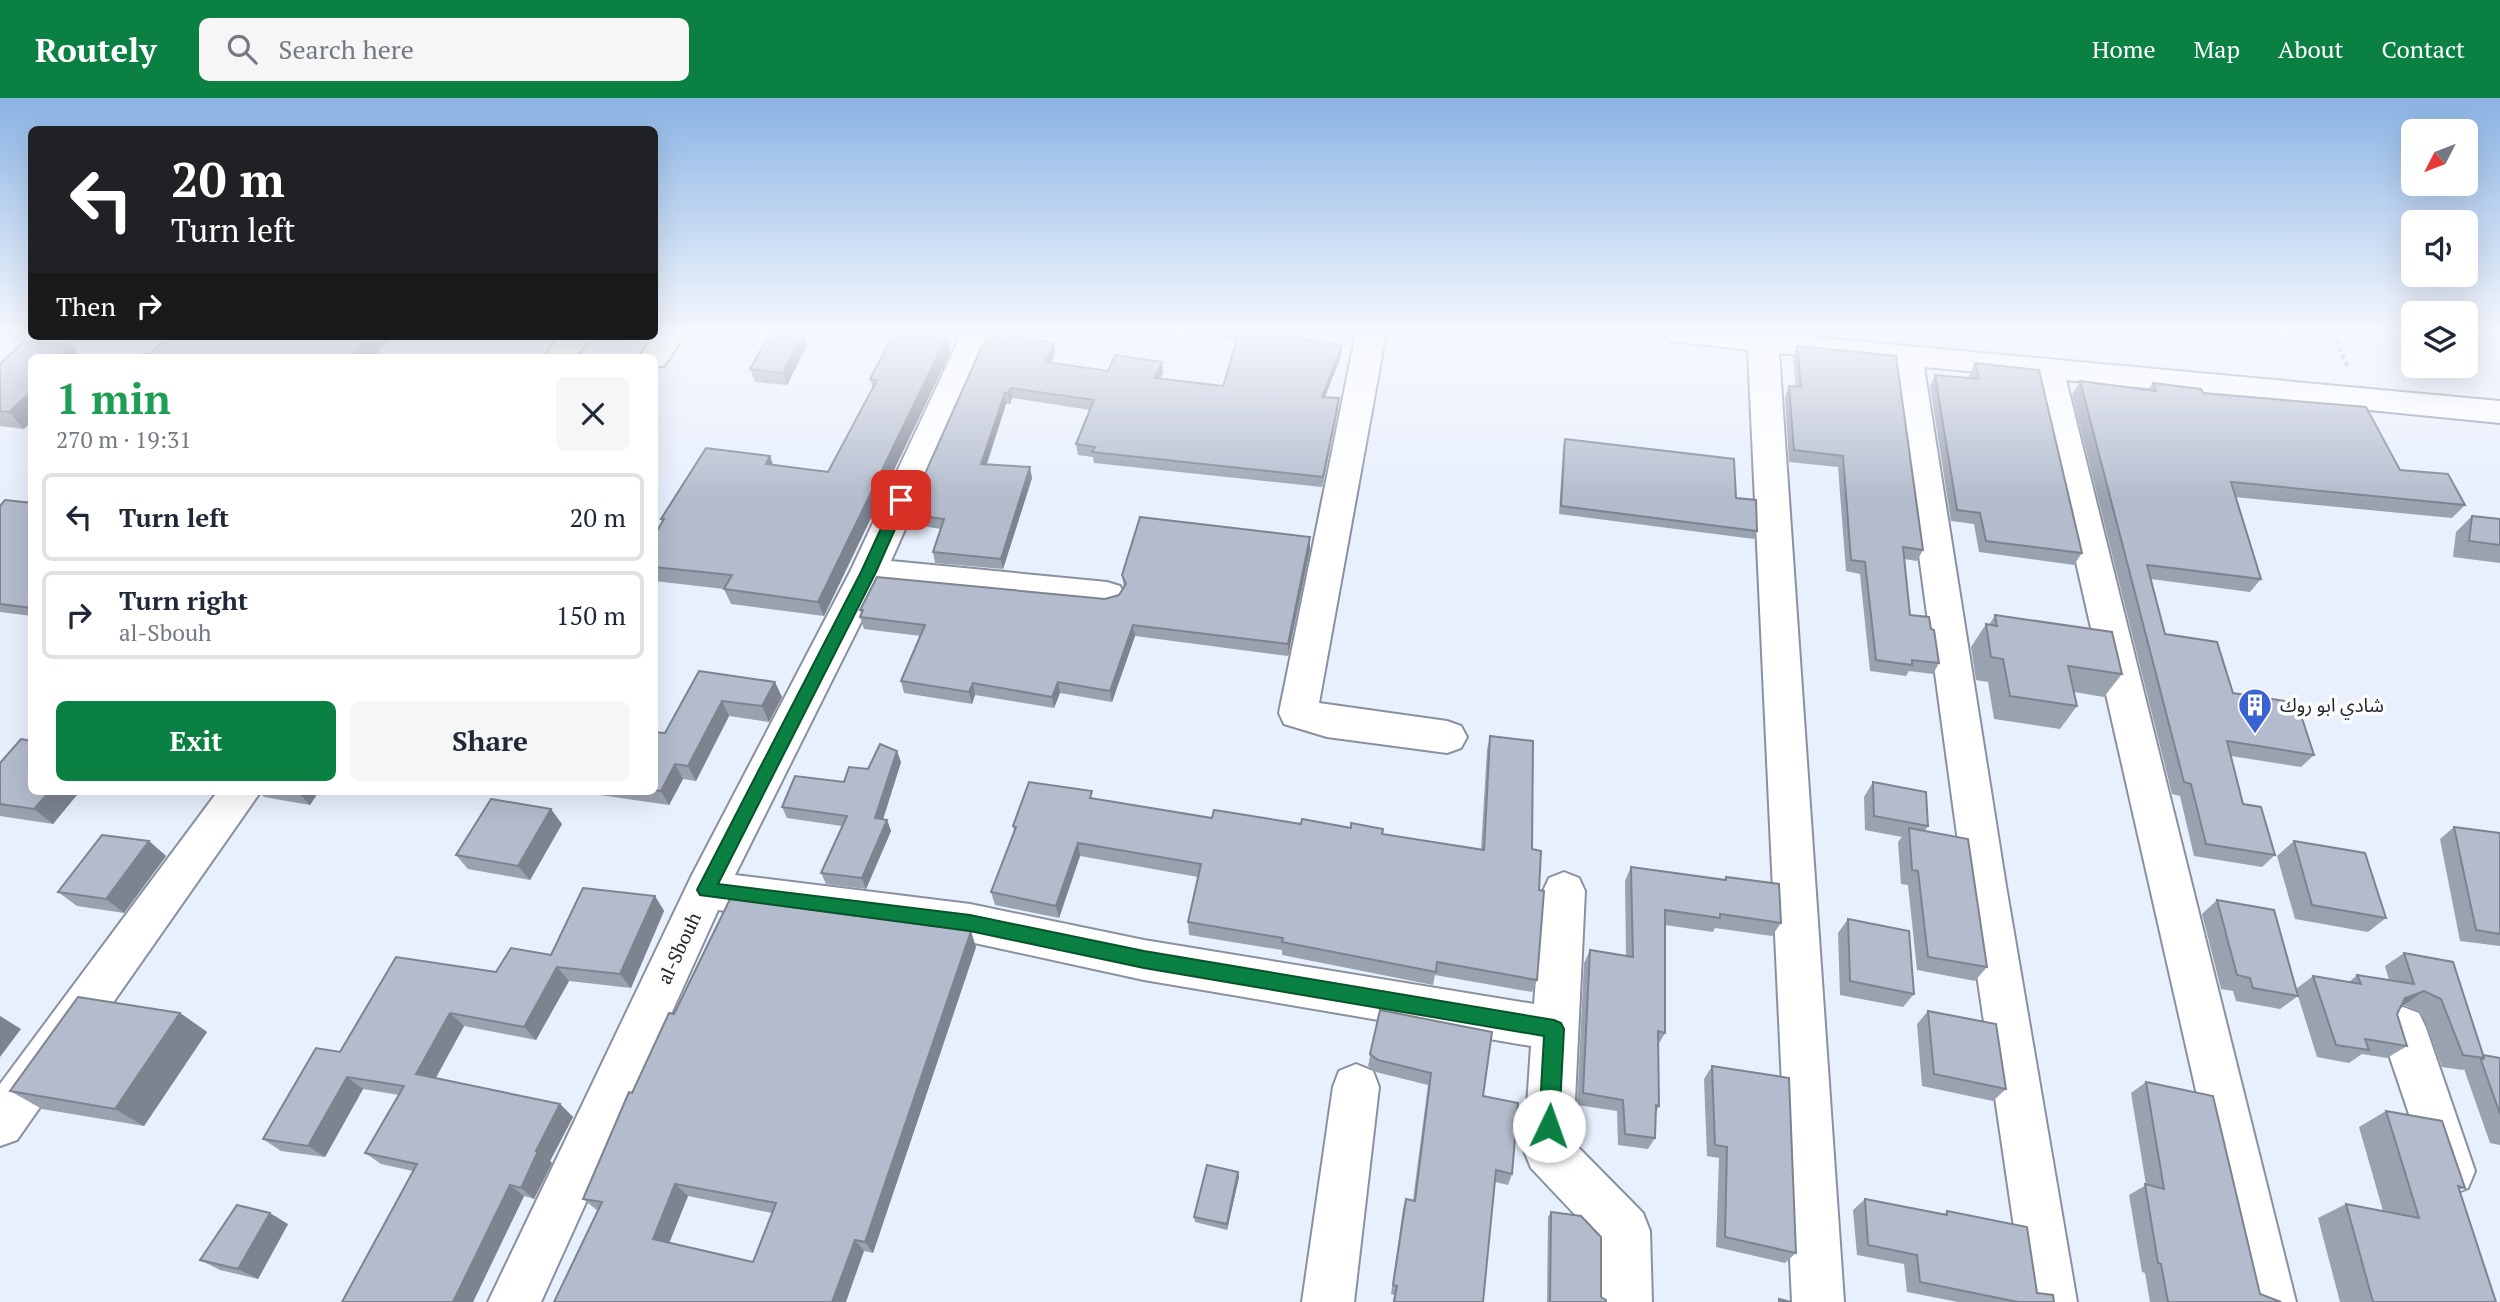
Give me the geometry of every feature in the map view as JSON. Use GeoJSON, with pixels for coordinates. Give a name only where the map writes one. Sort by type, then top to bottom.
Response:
{"type":"FeatureCollection","features":[{"type":"Feature","properties":{"kind":"street","name":"al-Sbouh"},"geometry":{"type":"LineString","coordinates":[[514,1302],[706,890],[868,572],[951,389]]}},
{"type":"Feature","properties":{"kind":"street"},"geometry":{"type":"LineString","coordinates":[[1360,389],[1298,713],[1327,721],[1447,737]]}},
{"type":"Feature","properties":{"kind":"street"},"geometry":{"type":"LineString","coordinates":[[1766,389],[1818,1302]]}},
{"type":"Feature","properties":{"kind":"street"},"geometry":{"type":"LineString","coordinates":[[1912,389],[1985,886],[2051,1302]]}},
{"type":"Feature","properties":{"kind":"street"},"geometry":{"type":"LineString","coordinates":[[2054,389],[2270,1302]]}},
{"type":"Feature","properties":{"kind":"street"},"geometry":{"type":"LineString","coordinates":[[2279,389],[2500,412]]}},
{"type":"Feature","properties":{"kind":"street"},"geometry":{"type":"LineString","coordinates":[[868,572],[1107,595]]}},
{"type":"Feature","properties":{"kind":"street"},"geometry":{"type":"LineString","coordinates":[[0,1123],[238,795]]}},
{"type":"Feature","properties":{"kind":"street"},"geometry":{"type":"LineString","coordinates":[[706,890],[970,923],[1144,960],[1554,1029]]}},
{"type":"Feature","properties":{"kind":"street"},"geometry":{"type":"LineString","coordinates":[[1564,891],[1548,1151],[1625,1231],[1625,1294]]}},
{"type":"Feature","properties":{"kind":"street"},"geometry":{"type":"LineString","coordinates":[[2403,1028],[2465,1210]]}},
{"type":"Feature","properties":{"kind":"street"},"geometry":{"type":"LineString","coordinates":[[1328,1302],[1356,1087]]}},
{"type":"Feature","properties":{"kind":"path"},"geometry":{"type":"LineString","coordinates":[[2358,389],[2361,396]]}},
{"type":"Feature","properties":{"kind":"building"},"geometry":{"type":"Polygon","coordinates":[[[0,389],[28,389],[28,395],[9,412],[0,411],[0,389]]]}},
{"type":"Feature","properties":{"kind":"building"},"geometry":{"type":"Polygon","coordinates":[[[872,389],[921,389],[818,602],[724,589],[732,575],[658,567],[658,529],[664,519],[661,519],[706,448],[770,456],[766,464],[828,472],[872,389]]]}},
{"type":"Feature","properties":{"kind":"building"},"geometry":{"type":"Polygon","coordinates":[[[963,389],[1010,389],[1005,393],[981,464],[1030,467],[1001,559],[933,552],[944,519],[907,514],[963,389]]]}},
{"type":"Feature","properties":{"kind":"building"},"geometry":{"type":"Polygon","coordinates":[[[1019,389],[1325,389],[1322,397],[1339,398],[1323,477],[1092,452],[1095,447],[1076,444],[1094,400],[1019,389]]]}},
{"type":"Feature","properties":{"kind":"building"},"geometry":{"type":"Polygon","coordinates":[[[1789,389],[1901,389],[1923,550],[1903,547],[1910,615],[1929,617],[1931,629],[1934,630],[1939,663],[1912,660],[1912,665],[1876,660],[1865,562],[1851,560],[1843,456],[1794,450],[1789,389]]]}},
{"type":"Feature","properties":{"kind":"building"},"geometry":{"type":"Polygon","coordinates":[[[1937,389],[2044,389],[2082,553],[1986,541],[1980,513],[1957,510],[1937,389]]]}},
{"type":"Feature","properties":{"kind":"building"},"geometry":{"type":"Polygon","coordinates":[[[2082,389],[2201,389],[2203,393],[2366,407],[2400,470],[2448,474],[2465,505],[2231,482],[2261,579],[2147,565],[2165,634],[2217,642],[2233,693],[2297,703],[2314,755],[2227,741],[2243,804],[2261,807],[2275,855],[2206,844],[2191,784],[2184,782],[2082,389]]]}},
{"type":"Feature","properties":{"kind":"building"},"geometry":{"type":"Polygon","coordinates":[[[1565,439],[1734,459],[1736,498],[1756,500],[1757,531],[1561,506],[1565,439]]]}},
{"type":"Feature","properties":{"kind":"building"},"geometry":{"type":"Polygon","coordinates":[[[5,500],[28,503],[28,608],[0,604],[0,506],[5,500]]]}},
{"type":"Feature","properties":{"kind":"building"},"geometry":{"type":"Polygon","coordinates":[[[2472,516],[2500,519],[2500,545],[2469,541],[2472,516]]]}},
{"type":"Feature","properties":{"kind":"building"},"geometry":{"type":"Polygon","coordinates":[[[1140,517],[1310,537],[1288,644],[1133,625],[1110,691],[1058,682],[1052,697],[973,683],[969,692],[901,681],[925,625],[860,617],[863,610],[860,610],[877,577],[1105,599],[1119,595],[1126,584],[1122,575],[1140,517]]]}},
{"type":"Feature","properties":{"kind":"building"},"geometry":{"type":"Polygon","coordinates":[[[1995,615],[2112,632],[2122,674],[2068,666],[2077,706],[2010,696],[2003,659],[1991,657],[1986,624],[1997,626],[1995,615]]]}},
{"type":"Feature","properties":{"kind":"building"},"geometry":{"type":"Polygon","coordinates":[[[699,671],[775,682],[762,706],[722,701],[688,766],[675,764],[661,791],[658,791],[658,732],[665,733],[699,671]]]}},
{"type":"Feature","properties":{"kind":"building"},"geometry":{"type":"Polygon","coordinates":[[[1490,736],[1533,741],[1532,849],[1541,851],[1539,890],[1544,891],[1537,980],[1437,962],[1436,972],[1282,942],[1283,938],[1188,922],[1201,864],[1078,843],[1056,906],[991,892],[1016,827],[1013,826],[1029,782],[1092,791],[1090,798],[1212,818],[1214,810],[1301,824],[1302,819],[1351,828],[1351,823],[1383,829],[1382,834],[1484,850],[1490,736]]]}},
{"type":"Feature","properties":{"kind":"building"},"geometry":{"type":"Polygon","coordinates":[[[21,739],[28,740],[28,795],[46,795],[34,809],[0,804],[0,763],[21,739]]]}},
{"type":"Feature","properties":{"kind":"building"},"geometry":{"type":"Polygon","coordinates":[[[880,744],[897,751],[875,818],[887,820],[862,878],[821,873],[847,816],[782,807],[795,776],[844,782],[849,767],[868,769],[880,744]]]}},
{"type":"Feature","properties":{"kind":"building"},"geometry":{"type":"Polygon","coordinates":[[[1873,782],[1926,792],[1928,826],[1874,816],[1873,782]]]}},
{"type":"Feature","properties":{"kind":"building"},"geometry":{"type":"Polygon","coordinates":[[[491,799],[551,809],[518,866],[456,855],[491,799]]]}},
{"type":"Feature","properties":{"kind":"building"},"geometry":{"type":"Polygon","coordinates":[[[2454,827],[2500,833],[2500,934],[2476,930],[2454,827]]]}},
{"type":"Feature","properties":{"kind":"building"},"geometry":{"type":"Polygon","coordinates":[[[1909,828],[1968,839],[1987,967],[1928,957],[1918,871],[1912,870],[1909,828]]]}},
{"type":"Feature","properties":{"kind":"building"},"geometry":{"type":"Polygon","coordinates":[[[102,835],[149,841],[106,899],[58,892],[102,835]]]}},
{"type":"Feature","properties":{"kind":"building"},"geometry":{"type":"Polygon","coordinates":[[[2294,841],[2365,853],[2386,918],[2312,905],[2294,841]]]}},
{"type":"Feature","properties":{"kind":"building"},"geometry":{"type":"Polygon","coordinates":[[[1631,867],[1779,884],[1781,923],[1720,914],[1720,918],[1665,910],[1665,1033],[1658,1031],[1659,1106],[1656,1105],[1655,1138],[1625,1134],[1623,1100],[1583,1093],[1590,950],[1633,957],[1631,867]]]}},
{"type":"Feature","properties":{"kind":"building"},"geometry":{"type":"Polygon","coordinates":[[[583,888],[655,896],[620,974],[557,967],[524,1027],[450,1013],[416,1074],[560,1104],[521,1188],[510,1185],[453,1302],[342,1302],[417,1164],[365,1153],[404,1086],[347,1077],[308,1146],[263,1139],[316,1048],[340,1052],[396,957],[496,972],[511,948],[551,955],[583,888]]]}},
{"type":"Feature","properties":{"kind":"building"},"geometry":{"type":"Polygon","coordinates":[[[730,899],[971,931],[865,1242],[855,1240],[832,1302],[554,1302],[602,1202],[583,1199],[629,1092],[632,1093],[669,1013],[674,1014],[730,899]],[[675,1184],[653,1239],[753,1262],[776,1203],[675,1184]]]}},
{"type":"Feature","properties":{"kind":"building"},"geometry":{"type":"Polygon","coordinates":[[[2217,900],[2274,910],[2298,996],[2253,988],[2250,978],[2237,975],[2217,900]]]}},
{"type":"Feature","properties":{"kind":"building"},"geometry":{"type":"Polygon","coordinates":[[[1848,919],[1909,931],[1914,994],[1850,981],[1848,919]]]}},
{"type":"Feature","properties":{"kind":"building"},"geometry":{"type":"Polygon","coordinates":[[[2404,953],[2453,962],[2484,1058],[2463,1055],[2441,999],[2424,991],[2405,998],[2397,1014],[2407,1046],[2365,1039],[2369,1050],[2336,1045],[2313,976],[2361,984],[2357,975],[2414,984],[2404,953]]]}},
{"type":"Feature","properties":{"kind":"building"},"geometry":{"type":"Polygon","coordinates":[[[78,997],[180,1013],[115,1109],[10,1091],[78,997]]]}},
{"type":"Feature","properties":{"kind":"building"},"geometry":{"type":"Polygon","coordinates":[[[1380,1010],[1492,1032],[1483,1096],[1518,1103],[1512,1174],[1496,1170],[1483,1302],[1394,1302],[1397,1286],[1393,1285],[1406,1199],[1415,1201],[1431,1073],[1378,1060],[1370,1054],[1380,1010]]]}},
{"type":"Feature","properties":{"kind":"building"},"geometry":{"type":"Polygon","coordinates":[[[1928,1011],[1996,1024],[2006,1089],[1934,1074],[1928,1011]]]}},
{"type":"Feature","properties":{"kind":"building"},"geometry":{"type":"Polygon","coordinates":[[[2483,1055],[2500,1058],[2500,1114],[2481,1060],[2483,1055]]]}},
{"type":"Feature","properties":{"kind":"building"},"geometry":{"type":"Polygon","coordinates":[[[1712,1066],[1789,1078],[1796,1253],[1725,1237],[1727,1147],[1715,1145],[1712,1066]]]}},
{"type":"Feature","properties":{"kind":"building"},"geometry":{"type":"Polygon","coordinates":[[[2146,1082],[2213,1096],[2260,1294],[2281,1302],[2168,1302],[2161,1264],[2158,1263],[2145,1184],[2164,1189],[2146,1082]]]}},
{"type":"Feature","properties":{"kind":"building"},"geometry":{"type":"Polygon","coordinates":[[[2386,1111],[2442,1121],[2465,1188],[2458,1186],[2496,1302],[2373,1302],[2346,1204],[2419,1218],[2386,1111]]]}},
{"type":"Feature","properties":{"kind":"building"},"geometry":{"type":"Polygon","coordinates":[[[1207,1165],[1238,1172],[1227,1224],[1194,1217],[1207,1165]]]}},
{"type":"Feature","properties":{"kind":"building"},"geometry":{"type":"Polygon","coordinates":[[[1865,1199],[1947,1215],[1947,1211],[2027,1227],[2037,1293],[2053,1295],[2054,1302],[2018,1302],[1920,1282],[1917,1255],[1868,1245],[1865,1199]]]}},
{"type":"Feature","properties":{"kind":"building"},"geometry":{"type":"Polygon","coordinates":[[[237,1205],[270,1213],[238,1269],[200,1260],[237,1205]]]}},
{"type":"Feature","properties":{"kind":"building"},"geometry":{"type":"Polygon","coordinates":[[[1551,1212],[1581,1216],[1601,1237],[1601,1297],[1606,1302],[1550,1302],[1551,1212]]]}},
{"type":"Feature","properties":{"kind":"place","name":"شادي ابو روك"},"geometry":{"type":"Point","coordinates":[2255,735]}},
{"type":"Feature","properties":{"kind":"route"},"geometry":{"type":"LineString","coordinates":[[901,500],[868,572],[706,890],[970,923],[1144,960],[1554,1029],[1549,1126]]}}]}
